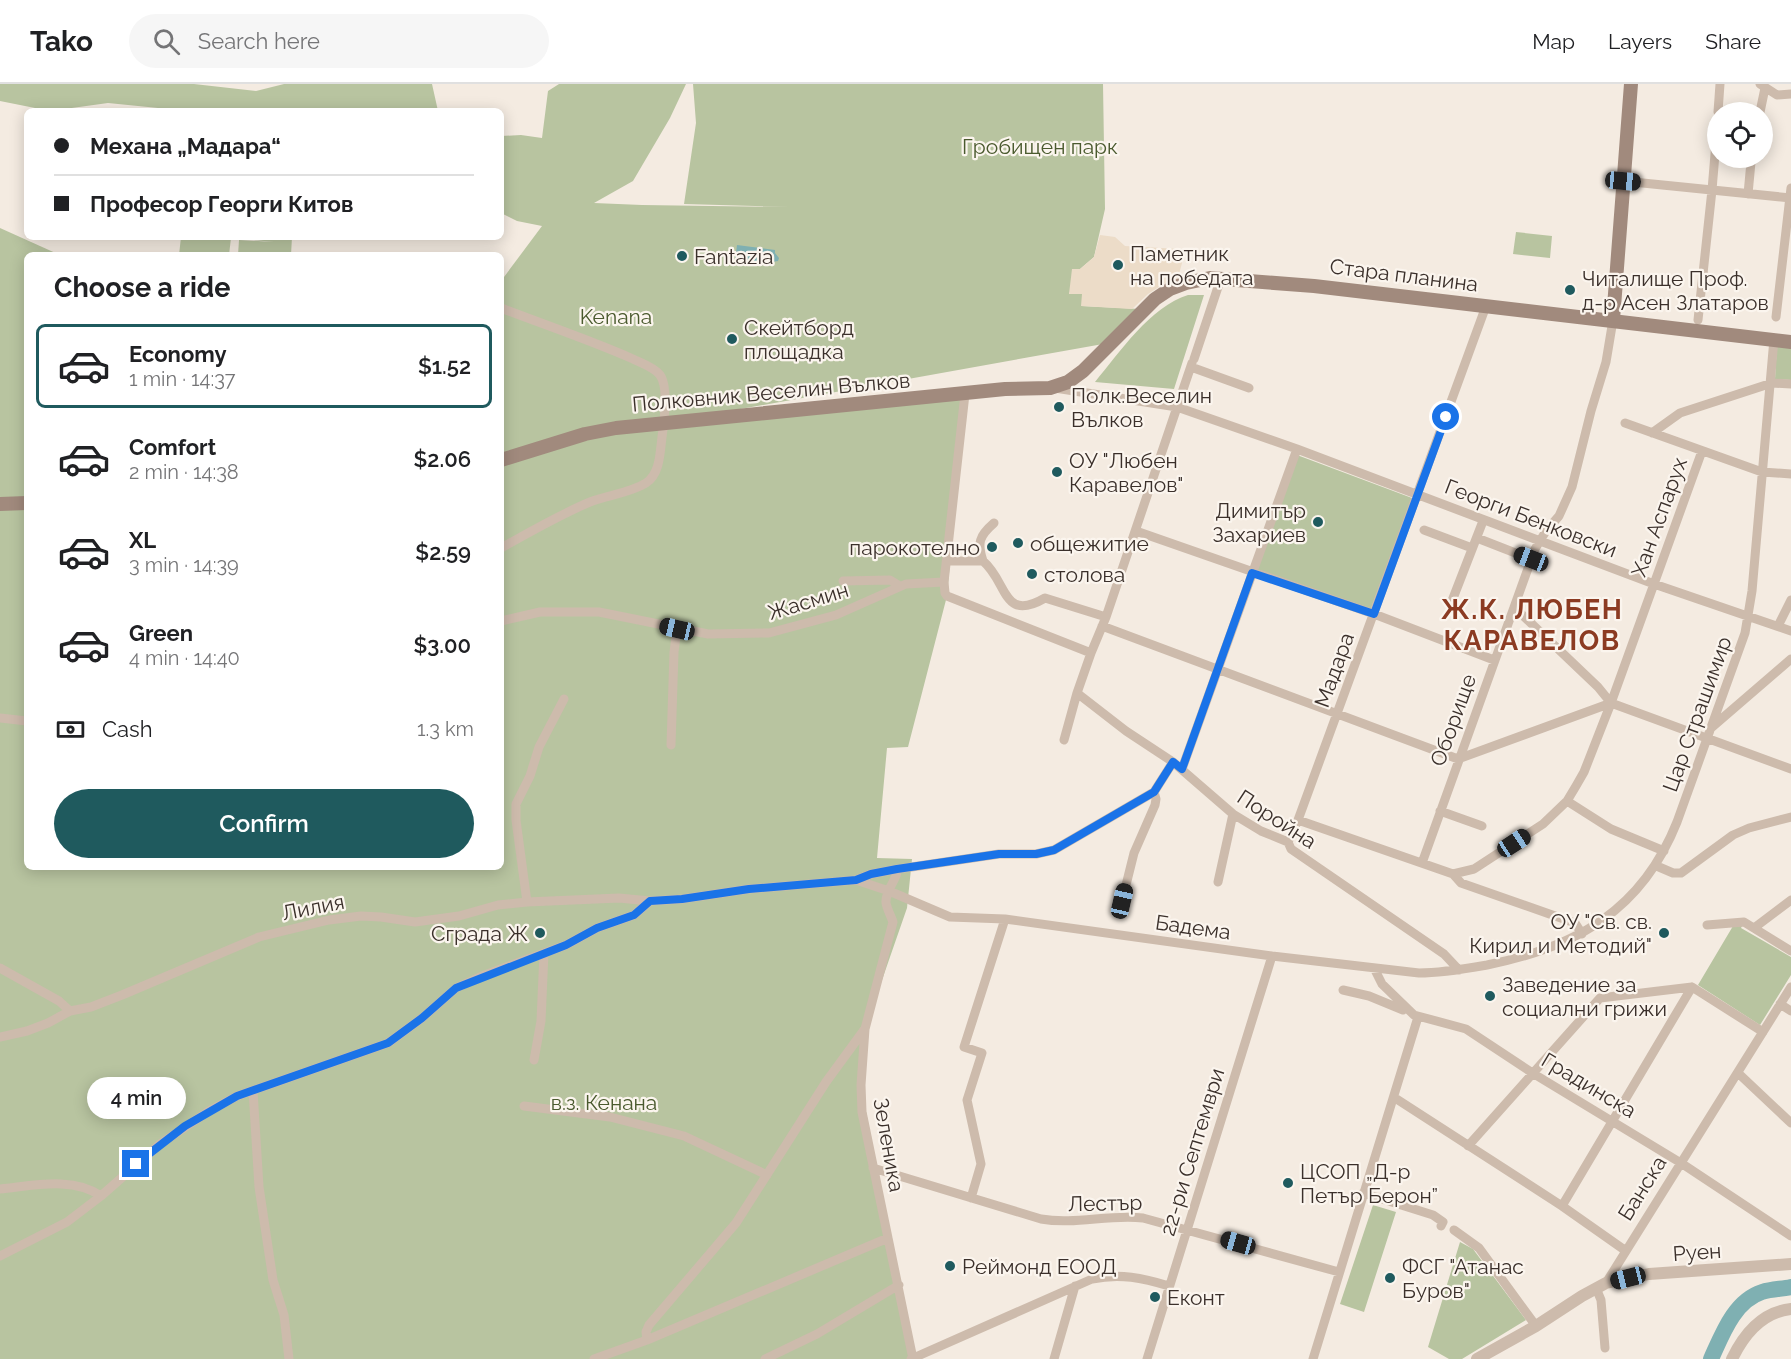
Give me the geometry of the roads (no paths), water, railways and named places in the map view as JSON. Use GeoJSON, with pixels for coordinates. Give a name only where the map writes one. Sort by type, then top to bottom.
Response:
{"type":"FeatureCollection","features":[{"type":"Feature","properties":{"kind":"main road"},"geometry":{"type":"LineString","coordinates":[[1613,320],[1631,84]]}},
{"type":"Feature","properties":{"kind":"main road","name":"Стара планина"},"geometry":{"type":"LineString","coordinates":[[1050,388],[1068,382],[1083,371],[1143,310],[1170,289],[1186,283],[1221,278],[1314,286],[1791,342]]}},
{"type":"Feature","properties":{"kind":"main road","name":"Полковник Веселин Вълков"},"geometry":{"type":"LineString","coordinates":[[504,459],[585,434],[616,428],[1005,389],[1050,388]]}},
{"type":"Feature","properties":{"kind":"main road"},"geometry":{"type":"LineString","coordinates":[[0,504],[24,503]]}},
{"type":"Feature","properties":{"kind":"street"},"geometry":{"type":"LineString","coordinates":[[1719,102],[1720,84]]}},
{"type":"Feature","properties":{"kind":"street"},"geometry":{"type":"LineString","coordinates":[[1761,102],[1763,86],[1777,95],[1791,94]]}},
{"type":"Feature","properties":{"kind":"street"},"geometry":{"type":"LineString","coordinates":[[1698,320],[1714,168]]}},
{"type":"Feature","properties":{"kind":"street"},"geometry":{"type":"LineString","coordinates":[[1748,194],[1750,168]]}},
{"type":"Feature","properties":{"kind":"street"},"geometry":{"type":"LineString","coordinates":[[1623,181],[1748,194],[1791,195],[1776,317]]}},
{"type":"Feature","properties":{"kind":"street"},"geometry":{"type":"LineString","coordinates":[[1064,740],[1077,693],[1136,531],[1221,278]]}},
{"type":"Feature","properties":{"kind":"street","name":"Мадара"},"geometry":{"type":"LineString","coordinates":[[1288,842],[1337,715],[1486,306]]}},
{"type":"Feature","properties":{"kind":"street"},"geometry":{"type":"LineString","coordinates":[[504,309],[607,348],[657,372],[663,381],[665,390],[664,423],[657,469],[646,483],[557,517],[504,546]]}},
{"type":"Feature","properties":{"kind":"street","name":"Оборище"},"geometry":{"type":"LineString","coordinates":[[1422,863],[1531,559],[1546,531],[1565,506],[1572,488],[1606,362],[1613,320]]}},
{"type":"Feature","properties":{"kind":"street","name":"Цар Страшимир"},"geometry":{"type":"LineString","coordinates":[[1459,970],[1506,961],[1554,946],[1582,934],[1603,921],[1631,896],[1650,874],[1664,851],[1677,822],[1745,633],[1772,383],[1774,339]]}},
{"type":"Feature","properties":{"kind":"street"},"geometry":{"type":"LineString","coordinates":[[1192,363],[1249,388]]}},
{"type":"Feature","properties":{"kind":"street"},"geometry":{"type":"LineString","coordinates":[[1652,433],[1680,413],[1772,383],[1791,384]]}},
{"type":"Feature","properties":{"kind":"street","name":"Георги Бенковски"},"geometry":{"type":"LineString","coordinates":[[1050,388],[1178,407],[1297,449],[1654,584],[1791,631]]}},
{"type":"Feature","properties":{"kind":"street"},"geometry":{"type":"LineString","coordinates":[[965,394],[944,582],[945,593],[952,598],[1091,652]]}},
{"type":"Feature","properties":{"kind":"street"},"geometry":{"type":"LineString","coordinates":[[1625,423],[1762,472],[1791,474]]}},
{"type":"Feature","properties":{"kind":"street"},"geometry":{"type":"LineString","coordinates":[[1182,769],[1297,449]]}},
{"type":"Feature","properties":{"kind":"street","name":"Хан Аспарух"},"geometry":{"type":"LineString","coordinates":[[1453,874],[1474,869],[1494,857],[1544,824],[1567,801],[1584,771],[1611,703],[1702,451]]}},
{"type":"Feature","properties":{"kind":"street"},"geometry":{"type":"LineString","coordinates":[[1450,606],[1483,520]]}},
{"type":"Feature","properties":{"kind":"street"},"geometry":{"type":"LineString","coordinates":[[994,523],[983,532],[979,547],[983,561],[988,565],[1007,597],[1017,606],[1030,607],[1045,598],[1217,670],[1458,759],[1611,703]]}},
{"type":"Feature","properties":{"kind":"street"},"geometry":{"type":"LineString","coordinates":[[1424,530],[1472,548]]}},
{"type":"Feature","properties":{"kind":"street"},"geometry":{"type":"LineString","coordinates":[[1136,531],[1374,614],[1494,660]]}},
{"type":"Feature","properties":{"kind":"street"},"geometry":{"type":"LineString","coordinates":[[1478,538],[1531,559]]}},
{"type":"Feature","properties":{"kind":"street"},"geometry":{"type":"LineString","coordinates":[[947,561],[983,561]]}},
{"type":"Feature","properties":{"kind":"street"},"geometry":{"type":"LineString","coordinates":[[843,581],[890,580],[900,586]]}},
{"type":"Feature","properties":{"kind":"street","name":"Жасмин"},"geometry":{"type":"LineString","coordinates":[[504,620],[540,612],[599,612],[708,634],[769,633],[836,615],[900,586],[916,582],[944,582]]}},
{"type":"Feature","properties":{"kind":"street"},"geometry":{"type":"LineString","coordinates":[[1778,626],[1791,600]]}},
{"type":"Feature","properties":{"kind":"street"},"geometry":{"type":"LineString","coordinates":[[1514,608],[1598,687],[1611,703],[1708,734],[1791,769]]}},
{"type":"Feature","properties":{"kind":"street"},"geometry":{"type":"LineString","coordinates":[[671,745],[674,652],[677,629]]}},
{"type":"Feature","properties":{"kind":"street"},"geometry":{"type":"LineString","coordinates":[[1708,734],[1791,659]]}},
{"type":"Feature","properties":{"kind":"street","name":"Поройна"},"geometry":{"type":"LineString","coordinates":[[1077,693],[1126,731],[1173,762],[1233,814],[1261,831],[1288,842],[1291,849],[1444,954],[1459,970]]}},
{"type":"Feature","properties":{"kind":"street"},"geometry":{"type":"LineString","coordinates":[[527,902],[516,804],[527,784],[539,747],[564,699]]}},
{"type":"Feature","properties":{"kind":"street"},"geometry":{"type":"LineString","coordinates":[[0,718],[24,721]]}},
{"type":"Feature","properties":{"kind":"street"},"geometry":{"type":"LineString","coordinates":[[856,880],[871,874],[897,869],[999,854],[1036,854],[1054,850],[1154,792],[1173,762]]}},
{"type":"Feature","properties":{"kind":"street"},"geometry":{"type":"LineString","coordinates":[[1122,901],[1134,853],[1155,805],[1154,792]]}},
{"type":"Feature","properties":{"kind":"street"},"geometry":{"type":"LineString","coordinates":[[1567,801],[1611,829],[1664,851]]}},
{"type":"Feature","properties":{"kind":"street"},"geometry":{"type":"LineString","coordinates":[[1440,811],[1482,826]]}},
{"type":"Feature","properties":{"kind":"street"},"geometry":{"type":"LineString","coordinates":[[1218,882],[1233,814]]}},
{"type":"Feature","properties":{"kind":"street"},"geometry":{"type":"LineString","coordinates":[[1659,867],[1672,873],[1681,873],[1733,835],[1749,828],[1791,817]]}},
{"type":"Feature","properties":{"kind":"street"},"geometry":{"type":"LineString","coordinates":[[1298,819],[1453,874],[1461,883],[1575,923],[1582,934]]}},
{"type":"Feature","properties":{"kind":"street","name":"Зеленика"},"geometry":{"type":"LineString","coordinates":[[897,869],[897,877],[886,901],[893,922],[865,1029],[861,1085],[862,1112],[913,1359]]}},
{"type":"Feature","properties":{"kind":"street","name":"Лилия"},"geometry":{"type":"LineString","coordinates":[[0,1037],[27,1031],[70,1011],[91,1007],[231,948],[278,931],[328,920],[381,916],[415,922],[498,905],[527,902],[619,898],[650,901],[682,899],[749,889],[856,880]]}},
{"type":"Feature","properties":{"kind":"street","name":"Бадема"},"geometry":{"type":"LineString","coordinates":[[856,880],[889,891],[950,917],[1005,919],[1419,974],[1459,970]]}},
{"type":"Feature","properties":{"kind":"street"},"geometry":{"type":"LineString","coordinates":[[1754,928],[1791,900]]}},
{"type":"Feature","properties":{"kind":"street"},"geometry":{"type":"LineString","coordinates":[[0,1256],[67,1222],[101,1196],[160,1144],[185,1126],[237,1096],[388,1043],[416,1023],[456,988],[566,945],[597,928],[634,915],[650,901]]}},
{"type":"Feature","properties":{"kind":"street"},"geometry":{"type":"LineString","coordinates":[[971,1198],[981,1164],[967,1100],[982,1053],[964,1047],[1005,919]]}},
{"type":"Feature","properties":{"kind":"street"},"geometry":{"type":"LineString","coordinates":[[1707,925],[1744,922],[1791,951]]}},
{"type":"Feature","properties":{"kind":"street"},"geometry":{"type":"LineString","coordinates":[[534,1060],[541,1021],[544,953]]}},
{"type":"Feature","properties":{"kind":"street","name":"22-ри Септември"},"geometry":{"type":"LineString","coordinates":[[1147,1359],[1272,956]]}},
{"type":"Feature","properties":{"kind":"street"},"geometry":{"type":"LineString","coordinates":[[0,968],[59,1001],[70,1011]]}},
{"type":"Feature","properties":{"kind":"street"},"geometry":{"type":"LineString","coordinates":[[1313,1359],[1363,1193],[1395,1098],[1416,1016],[1382,984],[1374,968]]}},
{"type":"Feature","properties":{"kind":"street"},"geometry":{"type":"LineString","coordinates":[[1468,1146],[1600,998],[1692,987],[1763,1032]]}},
{"type":"Feature","properties":{"kind":"street"},"geometry":{"type":"LineString","coordinates":[[1562,1206],[1692,987]]}},
{"type":"Feature","properties":{"kind":"street","name":"Банска"},"geometry":{"type":"LineString","coordinates":[[1477,1359],[1601,1286],[1626,1251],[1791,987]]}},
{"type":"Feature","properties":{"kind":"street","name":"Градинска"},"geometry":{"type":"LineString","coordinates":[[1343,990],[1377,999],[1416,1016],[1466,1029],[1534,1074],[1613,1120],[1791,1236]]}},
{"type":"Feature","properties":{"kind":"street"},"geometry":{"type":"LineString","coordinates":[[1780,1005],[1791,1011]]}},
{"type":"Feature","properties":{"kind":"street"},"geometry":{"type":"LineString","coordinates":[[647,1340],[646,1332],[649,1325],[736,1223],[826,1083],[865,1029]]}},
{"type":"Feature","properties":{"kind":"street"},"geometry":{"type":"LineString","coordinates":[[1738,1073],[1791,1123]]}},
{"type":"Feature","properties":{"kind":"street"},"geometry":{"type":"LineString","coordinates":[[253,1091],[261,1197],[273,1280],[284,1315],[289,1359]]}},
{"type":"Feature","properties":{"kind":"street"},"geometry":{"type":"LineString","coordinates":[[1395,1098],[1562,1206],[1626,1251]]}},
{"type":"Feature","properties":{"kind":"street"},"geometry":{"type":"LineString","coordinates":[[524,1106],[610,1117],[684,1136],[767,1175]]}},
{"type":"Feature","properties":{"kind":"street","name":"Лестър"},"geometry":{"type":"LineString","coordinates":[[873,1168],[1052,1221],[1126,1216],[1143,1218],[1187,1228],[1339,1272]]}},
{"type":"Feature","properties":{"kind":"street"},"geometry":{"type":"LineString","coordinates":[[0,1190],[67,1184],[93,1190],[101,1196]]}},
{"type":"Feature","properties":{"kind":"street"},"geometry":{"type":"LineString","coordinates":[[1363,1193],[1433,1215],[1443,1222],[1441,1226]]}},
{"type":"Feature","properties":{"kind":"street"},"geometry":{"type":"LineString","coordinates":[[1454,1230],[1479,1248],[1536,1326]]}},
{"type":"Feature","properties":{"kind":"street"},"geometry":{"type":"LineString","coordinates":[[594,1359],[647,1340],[888,1238]]}},
{"type":"Feature","properties":{"kind":"street","name":"Руен"},"geometry":{"type":"LineString","coordinates":[[1601,1286],[1649,1274],[1791,1264]]}},
{"type":"Feature","properties":{"kind":"street"},"geometry":{"type":"LineString","coordinates":[[913,1359],[1092,1279],[1119,1275],[1133,1276],[1170,1286]]}},
{"type":"Feature","properties":{"kind":"street"},"geometry":{"type":"LineString","coordinates":[[765,1359],[817,1334],[899,1285]]}},
{"type":"Feature","properties":{"kind":"street"},"geometry":{"type":"LineString","coordinates":[[1054,1359],[1074,1286]]}},
{"type":"Feature","properties":{"kind":"street"},"geometry":{"type":"LineString","coordinates":[[1601,1286],[1605,1348]]}},
{"type":"Feature","properties":{"kind":"street"},"geometry":{"type":"LineString","coordinates":[[1736,1355],[1756,1323],[1771,1314],[1791,1309]]}},
{"type":"Feature","properties":{"kind":"water"},"geometry":{"type":"Polygon","coordinates":[[[737,245],[775,250],[778,261],[772,262],[772,266],[735,261],[737,245]]]}},
{"type":"Feature","properties":{"kind":"waterway"},"geometry":{"type":"LineString","coordinates":[[1711,1359],[1730,1320],[1744,1303],[1752,1296],[1762,1292],[1791,1287]]}},
{"type":"Feature","properties":{"kind":"place","name":"Fantazia"},"geometry":{"type":"Point","coordinates":[682,256]}},
{"type":"Feature","properties":{"kind":"place","name":"Паметник на победата"},"geometry":{"type":"Point","coordinates":[1118,265]}},
{"type":"Feature","properties":{"kind":"place","name":"Читалище Проф. д-р Асен Златаров"},"geometry":{"type":"Point","coordinates":[1570,290]}},
{"type":"Feature","properties":{"kind":"place","name":"Скейтборд площадка"},"geometry":{"type":"Point","coordinates":[732,339]}},
{"type":"Feature","properties":{"kind":"place","name":"Полк.Веселин Вълков"},"geometry":{"type":"Point","coordinates":[1059,407]}},
{"type":"Feature","properties":{"kind":"place","name":"ОУ \"Любен Каравелов\""},"geometry":{"type":"Point","coordinates":[1057,472]}},
{"type":"Feature","properties":{"kind":"place","name":"Димитър Захариев"},"geometry":{"type":"Point","coordinates":[1318,522]}},
{"type":"Feature","properties":{"kind":"place","name":"общежитие"},"geometry":{"type":"Point","coordinates":[1018,543]}},
{"type":"Feature","properties":{"kind":"place","name":"парокотелно"},"geometry":{"type":"Point","coordinates":[992,547]}},
{"type":"Feature","properties":{"kind":"place","name":"столова"},"geometry":{"type":"Point","coordinates":[1032,574]}},
{"type":"Feature","properties":{"kind":"place","name":"Сграда Ж"},"geometry":{"type":"Point","coordinates":[540,933]}},
{"type":"Feature","properties":{"kind":"place","name":"ОУ \"Св. св. Кирил и Методий\""},"geometry":{"type":"Point","coordinates":[1664,933]}},
{"type":"Feature","properties":{"kind":"place","name":"Заведение за социални грижи"},"geometry":{"type":"Point","coordinates":[1490,996]}},
{"type":"Feature","properties":{"kind":"place","name":"ЦСОП „Д-р Петър Берон”"},"geometry":{"type":"Point","coordinates":[1288,1183]}},
{"type":"Feature","properties":{"kind":"place","name":"Реймонд ЕООД"},"geometry":{"type":"Point","coordinates":[950,1266]}},
{"type":"Feature","properties":{"kind":"place","name":"ФСГ \"Атанас Буров\""},"geometry":{"type":"Point","coordinates":[1390,1278]}},
{"type":"Feature","properties":{"kind":"place","name":"Еконт"},"geometry":{"type":"Point","coordinates":[1155,1297]}},
{"type":"Feature","properties":{"kind":"district","name":"Ж.К. ЛЮБЕН КАРАВЕЛОВ"},"geometry":{"type":"Point","coordinates":[1532,624]}},
{"type":"Feature","properties":{"kind":"park label","name":"Гробищен парк"},"geometry":{"type":"Point","coordinates":[1040,146]}},
{"type":"Feature","properties":{"kind":"park label","name":"Kenana"},"geometry":{"type":"Point","coordinates":[616,316]}},
{"type":"Feature","properties":{"kind":"park label","name":"в.з. Кенана"},"geometry":{"type":"Point","coordinates":[604,1102]}}]}
